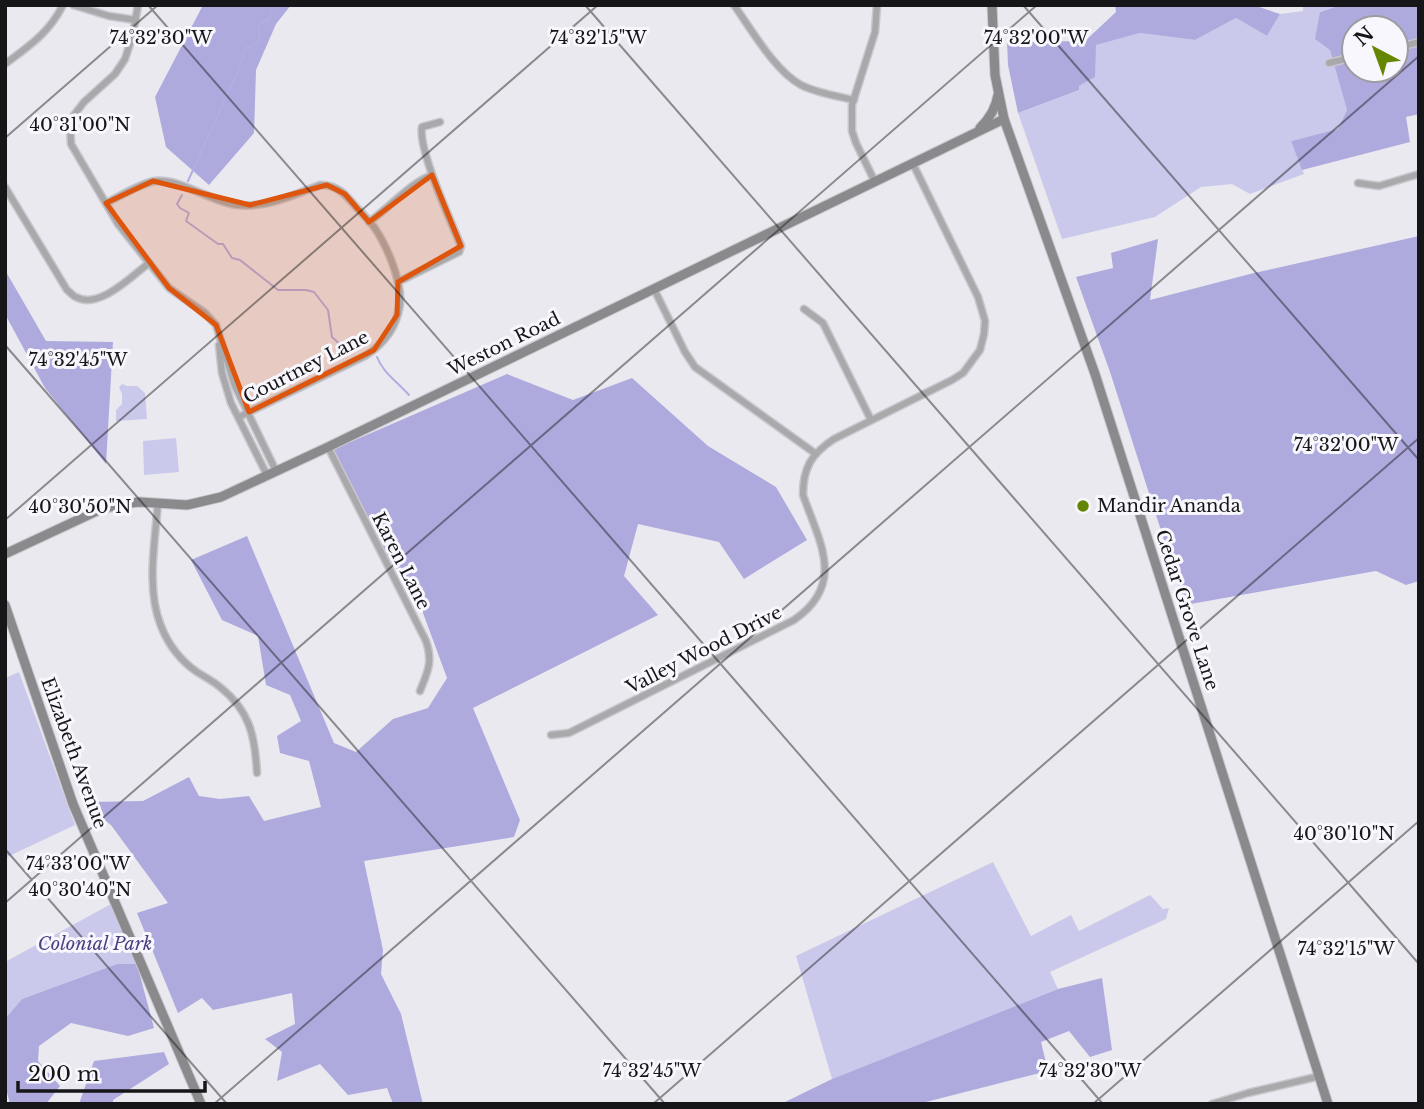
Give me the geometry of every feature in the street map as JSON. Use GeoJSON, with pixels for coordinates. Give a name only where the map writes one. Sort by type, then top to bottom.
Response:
{"type":"FeatureCollection","features":[{"type":"Feature","properties":{"kind":"street"},"geometry":{"type":"LineString","coordinates":[[5,64],[52,25],[63,5]]}},
{"type":"Feature","properties":{"kind":"street"},"geometry":{"type":"LineString","coordinates":[[73,5],[109,16],[136,20]]}},
{"type":"Feature","properties":{"kind":"street"},"geometry":{"type":"LineString","coordinates":[[138,5],[125,59],[115,74],[84,102],[74,115],[70,125],[71,144],[118,224],[149,263],[169,288],[205,313],[216,326],[233,379],[276,471]]}},
{"type":"Feature","properties":{"kind":"street"},"geometry":{"type":"LineString","coordinates":[[745,5],[736,8],[788,76],[810,89],[854,100]]}},
{"type":"Feature","properties":{"kind":"street"},"geometry":{"type":"LineString","coordinates":[[875,182],[852,131],[852,106],[875,32],[877,5]]}},
{"type":"Feature","properties":{"kind":"street","name":"Cedar Grove Lane"},"geometry":{"type":"LineString","coordinates":[[992,5],[995,75],[1004,118],[1095,374],[1328,1104]]}},
{"type":"Feature","properties":{"kind":"street"},"geometry":{"type":"LineString","coordinates":[[1329,63],[1340,60]]}},
{"type":"Feature","properties":{"kind":"street"},"geometry":{"type":"LineString","coordinates":[[974,134],[992,113],[998,90]]}},
{"type":"Feature","properties":{"kind":"street","name":"Weston Road"},"geometry":{"type":"LineString","coordinates":[[5,554],[10,549],[110,507],[129,502],[187,505],[229,493],[1004,118]]}},
{"type":"Feature","properties":{"kind":"street"},"geometry":{"type":"LineString","coordinates":[[398,282],[459,252],[461,246],[432,175],[421,135],[422,127],[440,122]]}},
{"type":"Feature","properties":{"kind":"street"},"geometry":{"type":"LineString","coordinates":[[654,289],[695,367],[816,454],[821,447],[834,439],[963,373],[980,350],[985,321],[978,297],[913,164]]}},
{"type":"Feature","properties":{"kind":"street"},"geometry":{"type":"LineString","coordinates":[[1358,184],[1379,186],[1419,174]]}},
{"type":"Feature","properties":{"kind":"street"},"geometry":{"type":"LineString","coordinates":[[369,222],[422,178],[432,175]]}},
{"type":"Feature","properties":{"kind":"street","name":"Courtney Lane"},"geometry":{"type":"LineString","coordinates":[[106,204],[153,181],[175,184],[225,202],[250,205],[269,204],[320,185],[327,185],[345,194],[374,227],[387,251],[398,282],[400,305],[393,326],[382,344],[239,417]]}},
{"type":"Feature","properties":{"kind":"street"},"geometry":{"type":"LineString","coordinates":[[5,187],[67,290],[75,297],[86,300],[102,298],[149,263]]}},
{"type":"Feature","properties":{"kind":"street"},"geometry":{"type":"LineString","coordinates":[[804,309],[823,323],[871,420]]}},
{"type":"Feature","properties":{"kind":"street"},"geometry":{"type":"LineString","coordinates":[[216,326],[226,388],[267,475]]}},
{"type":"Feature","properties":{"kind":"street","name":"Karen Lane"},"geometry":{"type":"LineString","coordinates":[[328,447],[426,640],[430,666],[420,691]]}},
{"type":"Feature","properties":{"kind":"street","name":"Valley Wood Drive"},"geometry":{"type":"LineString","coordinates":[[551,735],[569,733],[794,621],[806,612],[816,600],[826,573],[825,559],[803,495],[804,474],[816,454]]}},
{"type":"Feature","properties":{"kind":"street"},"geometry":{"type":"LineString","coordinates":[[158,503],[153,594],[157,617],[172,646],[183,660],[226,693],[242,711],[254,739],[257,773]]}},
{"type":"Feature","properties":{"kind":"street","name":"Elizabeth Avenue"},"geometry":{"type":"LineString","coordinates":[[5,605],[74,804],[201,1104]]}},
{"type":"Feature","properties":{"kind":"street"},"geometry":{"type":"LineString","coordinates":[[1212,1104],[1320,1076]]}},
{"type":"Feature","properties":{"kind":"highlighted area"},"geometry":{"type":"Polygon","coordinates":[[[432,175],[461,246],[398,282],[397,315],[374,350],[249,412],[216,325],[169,288],[106,203],[153,181],[250,205],[327,185],[345,194],[369,222],[432,175]]]}},
{"type":"Feature","properties":{"kind":"green space"},"geometry":{"type":"Polygon","coordinates":[[[1303,5],[1341,5],[1320,12],[1347,110],[1338,129],[1291,141],[1304,174],[1250,194],[1232,184],[1201,187],[1155,217],[1062,239],[1018,113],[1079,90],[1079,86],[1094,77],[1095,45],[1140,33],[1195,40],[1236,18],[1267,36],[1280,14],[1303,11],[1303,5]]]}},
{"type":"Feature","properties":{"kind":"green space"},"geometry":{"type":"Polygon","coordinates":[[[122,384],[137,386],[145,393],[147,419],[116,421],[116,410],[122,404],[119,387],[122,384]]]}},
{"type":"Feature","properties":{"kind":"green space"},"geometry":{"type":"Polygon","coordinates":[[[176,438],[179,472],[144,475],[143,441],[176,438]]]}},
{"type":"Feature","properties":{"kind":"green space"},"geometry":{"type":"Polygon","coordinates":[[[19,672],[75,825],[5,858],[5,678],[19,672]]]}},
{"type":"Feature","properties":{"kind":"green space"},"geometry":{"type":"Polygon","coordinates":[[[993,862],[1031,936],[1071,915],[1079,931],[1150,895],[1163,909],[1169,908],[1166,919],[1050,972],[1058,989],[832,1079],[796,956],[993,862]]]}},
{"type":"Feature","properties":{"kind":"green space","name":"Colonial Park"},"geometry":{"type":"Polygon","coordinates":[[[111,904],[137,964],[117,964],[22,999],[5,1019],[5,962],[111,904]]]}},
{"type":"Feature","properties":{"kind":"shaded area"},"geometry":{"type":"Polygon","coordinates":[[[203,5],[291,5],[276,24],[256,70],[254,133],[209,185],[166,147],[155,97],[203,5]]]}},
{"type":"Feature","properties":{"kind":"shaded area"},"geometry":{"type":"Polygon","coordinates":[[[1115,5],[1253,5],[1280,14],[1267,36],[1236,18],[1195,40],[1140,33],[1096,45],[1095,77],[1079,86],[1079,90],[1018,113],[1008,65],[1007,42],[1085,41],[1116,12],[1115,5]]]}},
{"type":"Feature","properties":{"kind":"shaded area"},"geometry":{"type":"Polygon","coordinates":[[[1341,5],[1419,5],[1419,114],[1406,117],[1410,142],[1302,170],[1291,141],[1338,129],[1347,110],[1330,50],[1315,39],[1320,12],[1341,5]]]}},
{"type":"Feature","properties":{"kind":"shaded area"},"geometry":{"type":"Polygon","coordinates":[[[1419,236],[1419,581],[1406,585],[1376,571],[1185,605],[1110,372],[1076,277],[1113,268],[1111,253],[1158,239],[1150,300],[1250,274],[1419,236]]]}},
{"type":"Feature","properties":{"kind":"shaded area"},"geometry":{"type":"Polygon","coordinates":[[[5,270],[46,341],[113,342],[106,464],[45,388],[5,314],[5,270]]]}},
{"type":"Feature","properties":{"kind":"shaded area"},"geometry":{"type":"Polygon","coordinates":[[[507,374],[573,400],[632,378],[708,446],[776,487],[807,540],[744,579],[719,542],[638,524],[624,576],[658,615],[473,708],[520,820],[514,837],[364,861],[383,950],[381,974],[401,1014],[423,1104],[393,1104],[387,1088],[348,1095],[320,1064],[277,1081],[282,1052],[265,1039],[295,1024],[292,993],[213,1010],[202,998],[178,1013],[137,913],[168,903],[111,825],[95,813],[91,802],[143,801],[189,777],[199,796],[220,799],[249,796],[264,821],[321,807],[309,761],[280,753],[277,736],[301,721],[290,695],[266,685],[258,636],[222,620],[191,560],[247,536],[334,743],[356,752],[393,719],[428,708],[447,678],[416,594],[387,556],[332,450],[507,374]]]}},
{"type":"Feature","properties":{"kind":"shaded area"},"geometry":{"type":"Polygon","coordinates":[[[117,964],[137,964],[154,1028],[128,1036],[71,1023],[39,1046],[38,1061],[60,1086],[46,1104],[10,1104],[5,1085],[5,1019],[22,999],[117,964]]]}},
{"type":"Feature","properties":{"kind":"shaded area"},"geometry":{"type":"Polygon","coordinates":[[[1102,978],[1112,1050],[1090,1057],[1069,1031],[1041,1042],[1048,1071],[918,1104],[781,1104],[832,1079],[1058,989],[1102,978]]]}},
{"type":"Feature","properties":{"kind":"shaded area"},"geometry":{"type":"Polygon","coordinates":[[[164,1052],[169,1064],[113,1100],[113,1104],[79,1104],[94,1061],[164,1052]]]}},
{"type":"Feature","properties":{"kind":"waterway"},"geometry":{"type":"LineString","coordinates":[[188,181],[246,48],[260,42],[258,25],[269,19],[272,5]]}},
{"type":"Feature","properties":{"kind":"waterway"},"geometry":{"type":"LineString","coordinates":[[182,195],[177,204],[189,213],[186,221],[218,244],[223,244],[232,258],[240,260],[278,290],[314,292],[328,310],[332,337],[343,347],[368,342],[369,344]]}},
{"type":"Feature","properties":{"kind":"waterway"},"geometry":{"type":"LineString","coordinates":[[377,357],[387,373],[409,395]]}},
{"type":"Feature","properties":{"kind":"place","name":"Mandir Ananda"},"geometry":{"type":"Point","coordinates":[1083,506]}}]}
